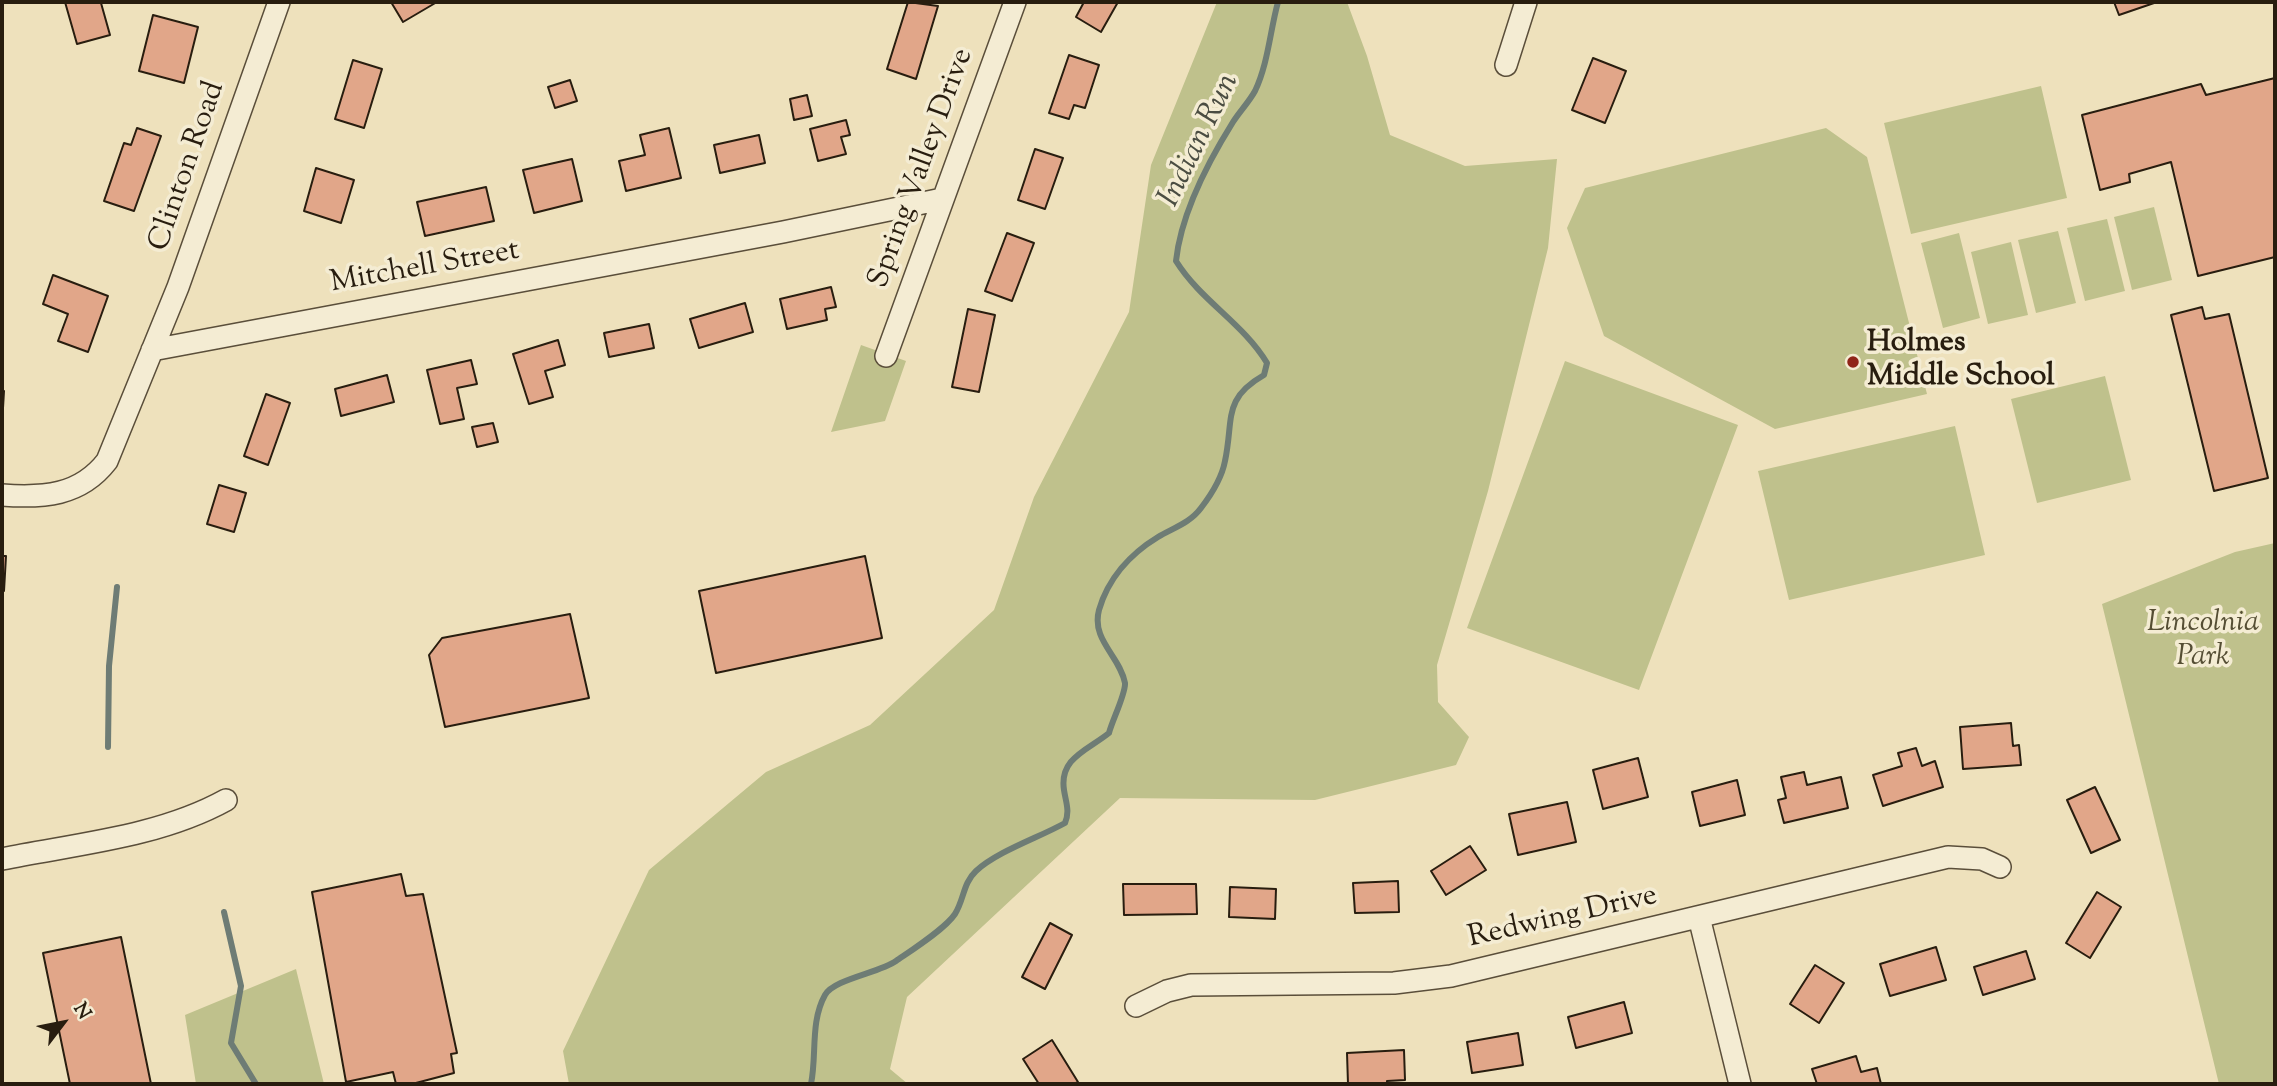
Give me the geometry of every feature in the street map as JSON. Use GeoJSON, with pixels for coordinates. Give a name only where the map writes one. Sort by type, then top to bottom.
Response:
{"type":"FeatureCollection","features":[{"type":"Feature","properties":{"kind":"street","name":"Clinton Road"},"geometry":{"type":"LineString","coordinates":[[152,350],[178,287],[279,2]]}},
{"type":"Feature","properties":{"kind":"street","name":"Spring Valley Drive"},"geometry":{"type":"LineString","coordinates":[[886,356],[1015,2]]}},
{"type":"Feature","properties":{"kind":"street"},"geometry":{"type":"LineString","coordinates":[[1506,65],[1526,2]]}},
{"type":"Feature","properties":{"kind":"street","name":"Mitchell Street"},"geometry":{"type":"LineString","coordinates":[[152,350],[728,243],[942,199]]}},
{"type":"Feature","properties":{"kind":"street"},"geometry":{"type":"LineString","coordinates":[[2,495],[33,497],[63,493],[96,476],[107,461],[152,350]]}},
{"type":"Feature","properties":{"kind":"street"},"geometry":{"type":"LineString","coordinates":[[2,859],[156,827],[198,815],[226,800]]}},
{"type":"Feature","properties":{"kind":"street","name":"Redwing Drive"},"geometry":{"type":"LineString","coordinates":[[1136,1006],[1167,991],[1191,985],[1394,983],[1441,978],[1948,857],[1982,859],[2000,867]]}},
{"type":"Feature","properties":{"kind":"street"},"geometry":{"type":"LineString","coordinates":[[1699,917],[1740,1084]]}},
{"type":"Feature","properties":{"kind":"green space"},"geometry":{"type":"Polygon","coordinates":[[[1217,2],[1347,2],[1367,56],[1390,135],[1465,166],[1557,159],[1548,248],[1488,491],[1437,665],[1438,702],[1469,737],[1456,765],[1315,800],[1120,798],[907,997],[890,1069],[908,1084],[569,1084],[563,1051],[649,870],[766,772],[870,725],[994,610],[1034,497],[1129,312],[1151,165],[1217,2]]]}},
{"type":"Feature","properties":{"kind":"green space"},"geometry":{"type":"Polygon","coordinates":[[[2041,86],[2067,198],[1911,234],[1884,123],[2041,86]]]}},
{"type":"Feature","properties":{"kind":"green space"},"geometry":{"type":"Polygon","coordinates":[[[1826,128],[1867,157],[1927,394],[1775,429],[1604,336],[1567,228],[1585,188],[1826,128]]]}},
{"type":"Feature","properties":{"kind":"green space"},"geometry":{"type":"Polygon","coordinates":[[[2154,207],[2172,280],[2132,290],[2114,217],[2154,207]]]}},
{"type":"Feature","properties":{"kind":"green space"},"geometry":{"type":"Polygon","coordinates":[[[2107,219],[2125,291],[2085,301],[2067,228],[2107,219]]]}},
{"type":"Feature","properties":{"kind":"green space"},"geometry":{"type":"Polygon","coordinates":[[[2058,231],[2076,303],[2036,313],[2018,240],[2058,231]]]}},
{"type":"Feature","properties":{"kind":"green space"},"geometry":{"type":"Polygon","coordinates":[[[1959,233],[1980,318],[1943,328],[1921,243],[1959,233]]]}},
{"type":"Feature","properties":{"kind":"green space"},"geometry":{"type":"Polygon","coordinates":[[[2011,242],[2028,315],[1988,324],[1971,252],[2011,242]]]}},
{"type":"Feature","properties":{"kind":"green space"},"geometry":{"type":"Polygon","coordinates":[[[861,345],[906,361],[885,421],[831,432],[861,345]]]}},
{"type":"Feature","properties":{"kind":"green space"},"geometry":{"type":"Polygon","coordinates":[[[1565,361],[1738,425],[1639,690],[1467,628],[1565,361]]]}},
{"type":"Feature","properties":{"kind":"green space"},"geometry":{"type":"Polygon","coordinates":[[[2105,376],[2131,480],[2037,503],[2011,399],[2105,376]]]}},
{"type":"Feature","properties":{"kind":"green space"},"geometry":{"type":"Polygon","coordinates":[[[1955,426],[1985,555],[1789,600],[1758,471],[1955,426]]]}},
{"type":"Feature","properties":{"kind":"green space","name":"Lincolnia Park"},"geometry":{"type":"Polygon","coordinates":[[[2275,543],[2275,1084],[2219,1084],[2102,604],[2235,552],[2275,543]]]}},
{"type":"Feature","properties":{"kind":"green space"},"geometry":{"type":"Polygon","coordinates":[[[296,969],[324,1084],[196,1084],[185,1015],[296,969]]]}},
{"type":"Feature","properties":{"kind":"building"},"geometry":{"type":"Polygon","coordinates":[[[65,2],[105,2],[101,3],[110,35],[77,44],[65,2]]]}},
{"type":"Feature","properties":{"kind":"building"},"geometry":{"type":"Polygon","coordinates":[[[391,2],[437,2],[403,22],[391,2]]]}},
{"type":"Feature","properties":{"kind":"building"},"geometry":{"type":"Polygon","coordinates":[[[908,2],[938,6],[916,79],[887,69],[908,2]]]}},
{"type":"Feature","properties":{"kind":"building"},"geometry":{"type":"Polygon","coordinates":[[[1084,2],[1118,2],[1101,32],[1076,17],[1084,2]]]}},
{"type":"Feature","properties":{"kind":"building"},"geometry":{"type":"Polygon","coordinates":[[[2114,2],[2157,2],[2119,15],[2114,2]]]}},
{"type":"Feature","properties":{"kind":"building"},"geometry":{"type":"Polygon","coordinates":[[[153,15],[198,27],[184,83],[139,71],[153,15]]]}},
{"type":"Feature","properties":{"kind":"building"},"geometry":{"type":"Polygon","coordinates":[[[1069,55],[1099,65],[1085,108],[1074,105],[1069,119],[1049,113],[1069,55]]]}},
{"type":"Feature","properties":{"kind":"building"},"geometry":{"type":"Polygon","coordinates":[[[1593,58],[1626,71],[1605,123],[1572,110],[1593,58]]]}},
{"type":"Feature","properties":{"kind":"building"},"geometry":{"type":"Polygon","coordinates":[[[353,60],[382,69],[364,128],[335,119],[353,60]]]}},
{"type":"Feature","properties":{"kind":"building"},"geometry":{"type":"Polygon","coordinates":[[[2275,78],[2275,257],[2198,276],[2171,162],[2129,174],[2130,182],[2100,190],[2082,115],[2201,84],[2206,95],[2275,78]]]}},
{"type":"Feature","properties":{"kind":"building"},"geometry":{"type":"Polygon","coordinates":[[[570,80],[577,101],[555,108],[548,87],[570,80]]]}},
{"type":"Feature","properties":{"kind":"building"},"geometry":{"type":"Polygon","coordinates":[[[807,95],[812,116],[794,120],[790,99],[807,95]]]}},
{"type":"Feature","properties":{"kind":"building"},"geometry":{"type":"Polygon","coordinates":[[[846,120],[850,135],[841,137],[846,154],[818,161],[810,129],[846,120]]]}},
{"type":"Feature","properties":{"kind":"building"},"geometry":{"type":"Polygon","coordinates":[[[137,128],[161,136],[134,211],[104,201],[124,143],[131,145],[137,128]]]}},
{"type":"Feature","properties":{"kind":"building"},"geometry":{"type":"Polygon","coordinates":[[[669,128],[681,178],[626,191],[619,161],[645,155],[640,135],[669,128]]]}},
{"type":"Feature","properties":{"kind":"building"},"geometry":{"type":"Polygon","coordinates":[[[759,135],[765,163],[720,173],[714,145],[759,135]]]}},
{"type":"Feature","properties":{"kind":"building"},"geometry":{"type":"Polygon","coordinates":[[[1035,149],[1063,158],[1045,209],[1018,200],[1035,149]]]}},
{"type":"Feature","properties":{"kind":"building"},"geometry":{"type":"Polygon","coordinates":[[[572,159],[582,201],[534,213],[523,170],[572,159]]]}},
{"type":"Feature","properties":{"kind":"building"},"geometry":{"type":"Polygon","coordinates":[[[316,168],[354,180],[341,223],[304,211],[316,168]]]}},
{"type":"Feature","properties":{"kind":"building"},"geometry":{"type":"Polygon","coordinates":[[[486,187],[494,221],[425,236],[417,202],[486,187]]]}},
{"type":"Feature","properties":{"kind":"building"},"geometry":{"type":"Polygon","coordinates":[[[1007,233],[1034,243],[1012,301],[985,291],[1007,233]]]}},
{"type":"Feature","properties":{"kind":"building"},"geometry":{"type":"Polygon","coordinates":[[[53,275],[108,296],[88,352],[58,341],[68,314],[43,304],[53,275]]]}},
{"type":"Feature","properties":{"kind":"building"},"geometry":{"type":"Polygon","coordinates":[[[831,287],[836,307],[825,309],[827,320],[787,329],[780,299],[831,287]]]}},
{"type":"Feature","properties":{"kind":"building"},"geometry":{"type":"Polygon","coordinates":[[[745,303],[753,332],[699,348],[690,319],[745,303]]]}},
{"type":"Feature","properties":{"kind":"building"},"geometry":{"type":"Polygon","coordinates":[[[2202,307],[2205,319],[2229,314],[2268,478],[2214,491],[2171,315],[2202,307]]]}},
{"type":"Feature","properties":{"kind":"building"},"geometry":{"type":"Polygon","coordinates":[[[968,309],[995,315],[979,392],[952,387],[968,309]]]}},
{"type":"Feature","properties":{"kind":"building"},"geometry":{"type":"Polygon","coordinates":[[[649,324],[654,348],[609,357],[604,333],[649,324]]]}},
{"type":"Feature","properties":{"kind":"building"},"geometry":{"type":"Polygon","coordinates":[[[558,340],[565,365],[545,371],[553,397],[529,404],[513,354],[558,340]]]}},
{"type":"Feature","properties":{"kind":"building"},"geometry":{"type":"Polygon","coordinates":[[[471,360],[477,384],[457,388],[464,419],[440,424],[427,370],[471,360]]]}},
{"type":"Feature","properties":{"kind":"building"},"geometry":{"type":"Polygon","coordinates":[[[387,375],[394,402],[341,416],[335,389],[387,375]]]}},
{"type":"Feature","properties":{"kind":"building"},"geometry":{"type":"Polygon","coordinates":[[[2,391],[4,391],[2,425],[2,391]]]}},
{"type":"Feature","properties":{"kind":"building"},"geometry":{"type":"Polygon","coordinates":[[[266,394],[290,403],[268,465],[244,456],[266,394]]]}},
{"type":"Feature","properties":{"kind":"building"},"geometry":{"type":"Polygon","coordinates":[[[493,423],[498,442],[477,447],[472,427],[493,423]]]}},
{"type":"Feature","properties":{"kind":"building"},"geometry":{"type":"Polygon","coordinates":[[[219,485],[246,493],[234,532],[207,524],[219,485]]]}},
{"type":"Feature","properties":{"kind":"building"},"geometry":{"type":"Polygon","coordinates":[[[2,556],[6,556],[4,591],[2,591],[2,556]]]}},
{"type":"Feature","properties":{"kind":"building"},"geometry":{"type":"Polygon","coordinates":[[[865,556],[882,638],[716,673],[699,591],[865,556]]]}},
{"type":"Feature","properties":{"kind":"building"},"geometry":{"type":"Polygon","coordinates":[[[570,614],[589,698],[445,727],[429,655],[442,638],[570,614]]]}},
{"type":"Feature","properties":{"kind":"building"},"geometry":{"type":"Polygon","coordinates":[[[2011,723],[2013,746],[2019,745],[2021,765],[1963,769],[1960,727],[2011,723]]]}},
{"type":"Feature","properties":{"kind":"building"},"geometry":{"type":"Polygon","coordinates":[[[1916,748],[1922,766],[1935,761],[1943,787],[1883,806],[1873,775],[1902,766],[1898,753],[1916,748]]]}},
{"type":"Feature","properties":{"kind":"building"},"geometry":{"type":"Polygon","coordinates":[[[1638,758],[1648,797],[1603,809],[1593,770],[1638,758]]]}},
{"type":"Feature","properties":{"kind":"building"},"geometry":{"type":"Polygon","coordinates":[[[1804,772],[1807,785],[1841,777],[1848,808],[1784,823],[1778,800],[1786,798],[1781,777],[1804,772]]]}},
{"type":"Feature","properties":{"kind":"building"},"geometry":{"type":"Polygon","coordinates":[[[1737,780],[1745,815],[1700,826],[1692,792],[1737,780]]]}},
{"type":"Feature","properties":{"kind":"building"},"geometry":{"type":"Polygon","coordinates":[[[2095,787],[2120,840],[2091,853],[2067,800],[2095,787]]]}},
{"type":"Feature","properties":{"kind":"building"},"geometry":{"type":"Polygon","coordinates":[[[1567,802],[1576,842],[1518,855],[1509,814],[1567,802]]]}},
{"type":"Feature","properties":{"kind":"building"},"geometry":{"type":"Polygon","coordinates":[[[1470,846],[1486,870],[1446,895],[1431,871],[1470,846]]]}},
{"type":"Feature","properties":{"kind":"building"},"geometry":{"type":"Polygon","coordinates":[[[401,874],[406,896],[423,894],[457,1053],[451,1054],[454,1073],[412,1084],[396,1084],[393,1072],[346,1082],[312,892],[401,874]]]}},
{"type":"Feature","properties":{"kind":"building"},"geometry":{"type":"Polygon","coordinates":[[[1398,881],[1399,912],[1355,913],[1353,883],[1398,881]]]}},
{"type":"Feature","properties":{"kind":"building"},"geometry":{"type":"Polygon","coordinates":[[[1123,884],[1196,884],[1197,914],[1124,915],[1123,884]]]}},
{"type":"Feature","properties":{"kind":"building"},"geometry":{"type":"Polygon","coordinates":[[[1230,887],[1276,889],[1275,919],[1229,917],[1230,887]]]}},
{"type":"Feature","properties":{"kind":"building"},"geometry":{"type":"Polygon","coordinates":[[[2097,892],[2121,907],[2090,958],[2066,943],[2097,892]]]}},
{"type":"Feature","properties":{"kind":"building"},"geometry":{"type":"Polygon","coordinates":[[[1050,923],[1072,935],[1045,989],[1022,977],[1050,923]]]}},
{"type":"Feature","properties":{"kind":"building"},"geometry":{"type":"Polygon","coordinates":[[[121,937],[151,1084],[70,1084],[43,953],[121,937]]]}},
{"type":"Feature","properties":{"kind":"building"},"geometry":{"type":"Polygon","coordinates":[[[1936,947],[1946,980],[1890,996],[1880,964],[1936,947]]]}},
{"type":"Feature","properties":{"kind":"building"},"geometry":{"type":"Polygon","coordinates":[[[2026,951],[2035,979],[1983,995],[1974,967],[2026,951]]]}},
{"type":"Feature","properties":{"kind":"building"},"geometry":{"type":"Polygon","coordinates":[[[1815,965],[1844,983],[1819,1023],[1790,1004],[1815,965]]]}},
{"type":"Feature","properties":{"kind":"building"},"geometry":{"type":"Polygon","coordinates":[[[1624,1002],[1632,1033],[1576,1048],[1568,1017],[1624,1002]]]}},
{"type":"Feature","properties":{"kind":"building"},"geometry":{"type":"Polygon","coordinates":[[[1518,1033],[1523,1065],[1472,1073],[1467,1042],[1518,1033]]]}},
{"type":"Feature","properties":{"kind":"building"},"geometry":{"type":"Polygon","coordinates":[[[1052,1040],[1078,1082],[1039,1084],[1023,1059],[1052,1040]]]}},
{"type":"Feature","properties":{"kind":"building"},"geometry":{"type":"Polygon","coordinates":[[[1404,1050],[1405,1080],[1387,1081],[1387,1084],[1348,1084],[1347,1053],[1404,1050]]]}},
{"type":"Feature","properties":{"kind":"building"},"geometry":{"type":"Polygon","coordinates":[[[1856,1056],[1861,1072],[1877,1068],[1881,1084],[1817,1084],[1812,1069],[1856,1056]]]}},
{"type":"Feature","properties":{"kind":"waterway","name":"Indian Run"},"geometry":{"type":"LineString","coordinates":[[811,1084],[817,1016],[830,989],[888,965],[919,945],[955,914],[968,881],[976,871],[1007,851],[1065,823],[1066,770],[1077,756],[1109,733],[1125,688],[1118,664],[1099,630],[1099,610],[1103,599],[1114,578],[1129,559],[1158,537],[1192,518],[1205,503],[1224,467],[1232,411],[1236,402],[1241,393],[1264,375],[1267,363],[1257,349],[1197,288],[1176,261],[1184,225],[1205,171],[1259,81],[1278,2]]}},
{"type":"Feature","properties":{"kind":"waterway"},"geometry":{"type":"LineString","coordinates":[[108,747],[109,666],[117,587]]}},
{"type":"Feature","properties":{"kind":"waterway"},"geometry":{"type":"LineString","coordinates":[[224,912],[241,986],[231,1043],[256,1084]]}},
{"type":"Feature","properties":{"kind":"place","name":"Holmes Middle School"},"geometry":{"type":"Point","coordinates":[1853,362]}}]}
